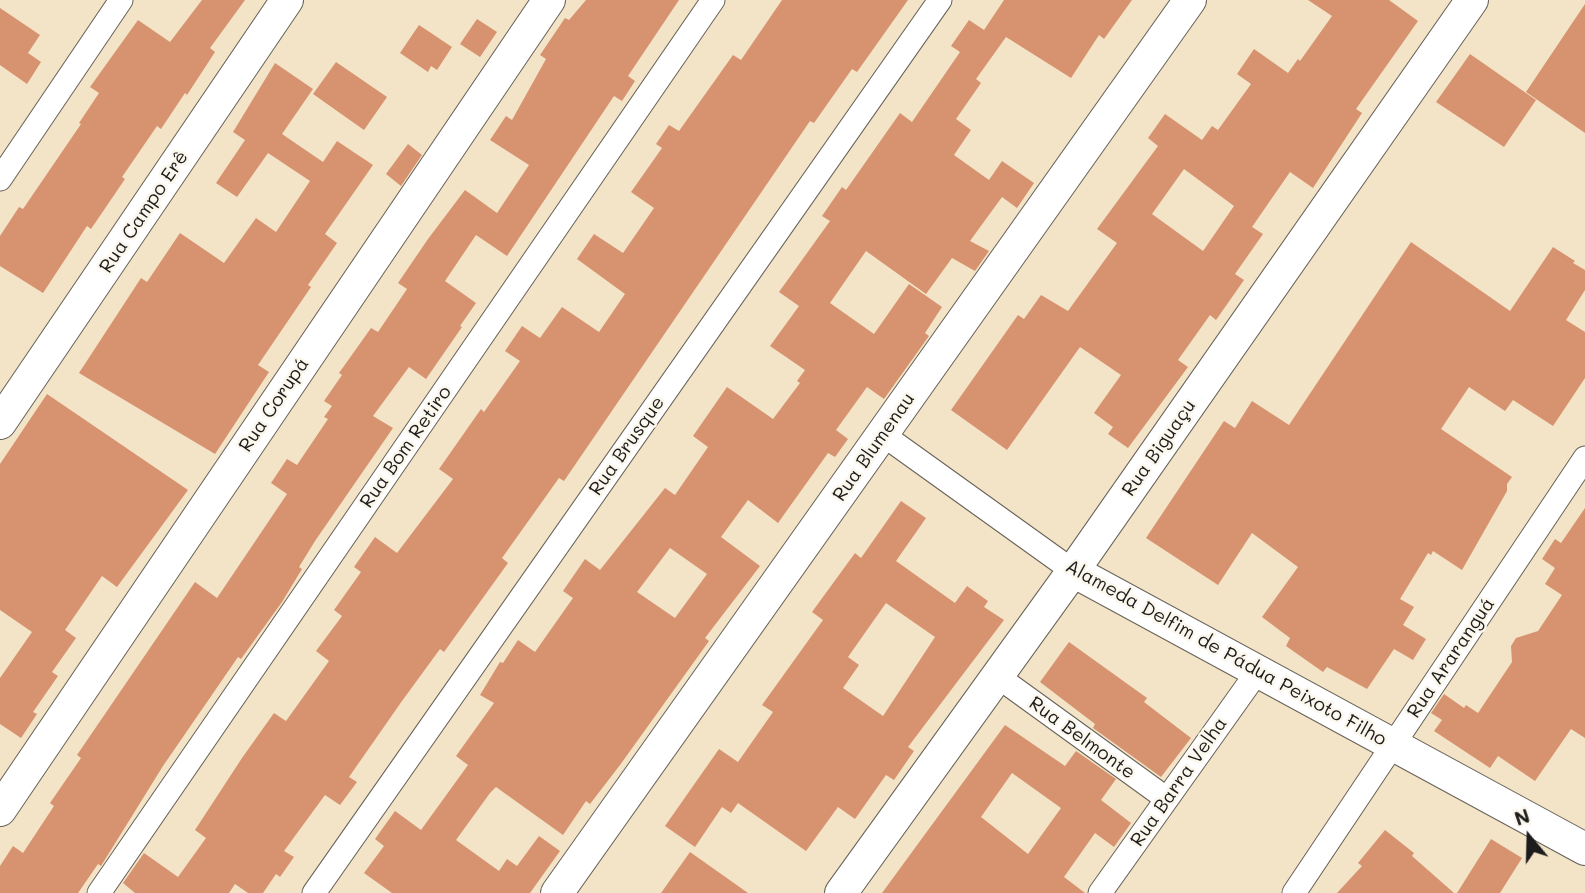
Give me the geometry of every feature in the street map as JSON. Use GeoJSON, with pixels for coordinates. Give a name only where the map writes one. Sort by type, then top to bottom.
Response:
{"type":"FeatureCollection","features":[{"type":"Feature","properties":{"kind":"street"},"geometry":{"type":"LineString","coordinates":[[0,178],[121,0]]}},
{"type":"Feature","properties":{"kind":"street","name":"Rua Campo Erê"},"geometry":{"type":"LineString","coordinates":[[0,423],[287,0]]}},
{"type":"Feature","properties":{"kind":"street","name":"Rua Corupá"},"geometry":{"type":"LineString","coordinates":[[0,810],[549,0]]}},
{"type":"Feature","properties":{"kind":"street","name":"Rua Bom Retiro"},"geometry":{"type":"LineString","coordinates":[[99,893],[713,0]]}},
{"type":"Feature","properties":{"kind":"street","name":"Rua Brusque"},"geometry":{"type":"LineString","coordinates":[[314,893],[940,0]]}},
{"type":"Feature","properties":{"kind":"street","name":"Rua Blumenau"},"geometry":{"type":"LineString","coordinates":[[557,893],[1190,0]]}},
{"type":"Feature","properties":{"kind":"street","name":"Rua Biguaçu"},"geometry":{"type":"LineString","coordinates":[[841,893],[1073,571],[1472,0]]}},
{"type":"Feature","properties":{"kind":"street","name":"Alameda Delfim de Pádua Peixoto Filho"},"geometry":{"type":"LineString","coordinates":[[882,434],[1073,571],[1393,745],[1583,843]]}},
{"type":"Feature","properties":{"kind":"street","name":"Rua Araranguá"},"geometry":{"type":"LineString","coordinates":[[1294,893],[1585,458]]}},
{"type":"Feature","properties":{"kind":"street","name":"Rua Barra Velha"},"geometry":{"type":"LineString","coordinates":[[1100,893],[1258,671]]}},
{"type":"Feature","properties":{"kind":"street","name":"Rua Belmonte"},"geometry":{"type":"LineString","coordinates":[[998,676],[1167,799]]}},
{"type":"Feature","properties":{"kind":"building"},"geometry":{"type":"Polygon","coordinates":[[[202,0],[245,0],[210,48],[215,52],[187,95],[185,93],[161,129],[157,126],[91,229],[87,226],[43,293],[0,266],[0,236],[19,207],[23,209],[81,124],[79,123],[99,93],[90,87],[138,20],[170,42],[202,0]]]}},
{"type":"Feature","properties":{"kind":"building"},"geometry":{"type":"Polygon","coordinates":[[[586,0],[679,0],[628,76],[635,81],[622,101],[614,96],[507,256],[476,235],[445,281],[476,303],[460,326],[462,327],[426,379],[409,367],[373,416],[393,428],[315,541],[282,602],[241,659],[238,657],[163,766],[101,866],[98,864],[78,893],[0,893],[0,866],[13,846],[23,853],[54,806],[50,803],[81,758],[77,755],[195,582],[217,598],[287,494],[271,483],[287,459],[297,465],[328,419],[324,417],[332,406],[324,401],[342,375],[339,373],[371,328],[378,332],[407,289],[398,283],[428,239],[465,190],[497,213],[529,165],[490,140],[506,116],[512,120],[546,59],[540,55],[565,18],[569,20],[586,0]]]}},
{"type":"Feature","properties":{"kind":"building"},"geometry":{"type":"Polygon","coordinates":[[[782,0],[908,0],[857,72],[852,69],[814,123],[810,121],[564,481],[559,478],[502,558],[508,563],[444,652],[440,649],[349,777],[357,782],[340,805],[325,795],[284,851],[294,857],[280,877],[276,874],[263,893],[248,893],[235,884],[229,893],[135,893],[123,883],[144,853],[178,877],[206,838],[195,830],[242,758],[274,713],[286,721],[329,661],[316,651],[342,616],[334,610],[361,572],[354,567],[375,537],[397,553],[453,479],[439,469],[481,409],[484,412],[520,361],[505,351],[522,326],[540,338],[562,307],[599,332],[625,294],[577,259],[594,234],[623,253],[654,208],[631,192],[662,148],[656,144],[669,125],[679,131],[733,55],[741,60],[782,0]]]}},
{"type":"Feature","properties":{"kind":"building"},"geometry":{"type":"Polygon","coordinates":[[[1004,0],[1132,0],[1104,39],[1099,35],[1071,78],[1006,37],[976,79],[981,83],[956,119],[971,130],[954,155],[989,180],[1002,161],[1034,183],[1017,208],[1002,197],[970,241],[989,251],[975,271],[952,258],[926,294],[866,251],[830,303],[874,334],[909,284],[942,307],[925,333],[929,336],[884,399],[867,387],[836,430],[848,439],[835,457],[828,453],[778,523],[748,500],[721,537],[760,566],[705,638],[709,641],[590,804],[586,801],[563,835],[496,787],[456,840],[499,871],[507,859],[517,866],[539,836],[560,851],[530,893],[392,893],[364,873],[384,846],[375,839],[395,811],[421,830],[468,765],[456,756],[494,703],[480,695],[500,662],[503,663],[518,640],[535,652],[573,598],[563,591],[585,559],[600,570],[665,488],[675,495],[708,447],[693,436],[727,387],[773,419],[800,383],[797,381],[805,370],[770,346],[799,306],[779,292],[830,221],[822,216],[842,187],[846,190],[900,113],[912,122],[960,52],[951,46],[969,20],[984,30],[1004,0]],[[670,548],[637,592],[675,618],[707,574],[670,548]]]}},
{"type":"Feature","properties":{"kind":"building"},"geometry":{"type":"Polygon","coordinates":[[[1308,0],[1389,0],[1418,21],[1356,109],[1362,113],[1313,188],[1290,172],[1252,227],[1263,234],[1235,274],[1244,280],[1216,320],[1210,315],[1178,360],[1188,367],[1128,448],[1108,434],[1113,427],[1094,413],[1121,375],[1080,347],[1007,450],[951,410],[1018,315],[1024,319],[1041,295],[1068,311],[1117,243],[1097,229],[1158,146],[1148,138],[1165,114],[1202,140],[1212,126],[1218,130],[1251,84],[1237,74],[1254,49],[1288,73],[1298,59],[1300,61],[1332,16],[1308,0]],[[1184,169],[1152,214],[1203,251],[1234,206],[1184,169]]]}},
{"type":"Feature","properties":{"kind":"building"},"geometry":{"type":"Polygon","coordinates":[[[1585,4],[1585,133],[1526,92],[1585,4]]]}},
{"type":"Feature","properties":{"kind":"building"},"geometry":{"type":"Polygon","coordinates":[[[0,8],[40,35],[28,53],[41,62],[27,84],[0,65],[0,8]]]}},
{"type":"Feature","properties":{"kind":"building"},"geometry":{"type":"Polygon","coordinates":[[[477,19],[497,32],[480,57],[460,44],[477,19]]]}},
{"type":"Feature","properties":{"kind":"building"},"geometry":{"type":"Polygon","coordinates":[[[419,25],[452,47],[437,70],[431,66],[428,72],[400,53],[419,25]]]}},
{"type":"Feature","properties":{"kind":"building"},"geometry":{"type":"Polygon","coordinates":[[[1470,54],[1536,100],[1504,147],[1436,102],[1470,54]]]}},
{"type":"Feature","properties":{"kind":"building"},"geometry":{"type":"Polygon","coordinates":[[[336,62],[387,97],[364,130],[313,94],[336,62]]]}},
{"type":"Feature","properties":{"kind":"building"},"geometry":{"type":"Polygon","coordinates":[[[275,63],[313,89],[282,134],[323,162],[337,141],[373,165],[325,234],[337,243],[258,365],[269,372],[215,454],[79,373],[141,278],[147,282],[180,233],[224,263],[256,218],[276,232],[310,181],[268,153],[237,197],[216,183],[245,140],[233,132],[275,63]]]}},
{"type":"Feature","properties":{"kind":"building"},"geometry":{"type":"Polygon","coordinates":[[[408,144],[422,155],[401,186],[386,174],[408,144]]]}},
{"type":"Feature","properties":{"kind":"building"},"geometry":{"type":"Polygon","coordinates":[[[1411,242],[1510,311],[1553,247],[1575,261],[1573,263],[1585,270],[1585,290],[1566,320],[1585,332],[1585,378],[1553,426],[1513,400],[1505,411],[1469,387],[1441,429],[1512,477],[1507,484],[1507,491],[1462,570],[1433,551],[1431,555],[1428,553],[1400,599],[1414,607],[1403,625],[1426,639],[1413,660],[1394,649],[1367,689],[1327,667],[1323,672],[1286,646],[1290,638],[1262,617],[1298,567],[1252,533],[1218,585],[1146,538],[1224,421],[1235,428],[1252,401],[1289,425],[1411,242]]]}},
{"type":"Feature","properties":{"kind":"building"},"geometry":{"type":"Polygon","coordinates":[[[47,394],[188,490],[117,587],[102,576],[65,630],[76,638],[52,672],[58,676],[33,712],[37,714],[21,738],[0,724],[0,678],[32,632],[0,610],[0,464],[47,394]]]}},
{"type":"Feature","properties":{"kind":"building"},"geometry":{"type":"Polygon","coordinates":[[[901,501],[926,518],[896,561],[955,603],[967,586],[988,601],[984,607],[1004,620],[908,747],[914,751],[894,780],[886,775],[855,819],[838,807],[806,851],[738,803],[731,813],[722,807],[695,847],[665,826],[719,749],[738,762],[773,712],[762,705],[823,620],[812,612],[855,553],[861,558],[901,501]],[[886,603],[848,657],[859,665],[843,688],[883,716],[935,637],[886,603]]]}},
{"type":"Feature","properties":{"kind":"building"},"geometry":{"type":"Polygon","coordinates":[[[1585,508],[1585,738],[1571,729],[1535,781],[1498,756],[1490,768],[1434,731],[1442,720],[1431,713],[1444,694],[1464,708],[1466,705],[1478,713],[1512,662],[1511,646],[1516,638],[1538,631],[1562,595],[1545,584],[1555,568],[1542,559],[1555,539],[1561,543],[1585,508]]]}},
{"type":"Feature","properties":{"kind":"building"},"geometry":{"type":"Polygon","coordinates":[[[1069,642],[1147,698],[1144,702],[1191,738],[1161,777],[1093,728],[1095,724],[1040,682],[1069,642]]]}},
{"type":"Feature","properties":{"kind":"building"},"geometry":{"type":"Polygon","coordinates":[[[1005,725],[1065,766],[1076,751],[1116,779],[1101,800],[1131,823],[1114,847],[1095,833],[1064,877],[1085,893],[882,893],[1005,725]],[[1012,773],[981,817],[1028,854],[1061,808],[1012,773]]]}},
{"type":"Feature","properties":{"kind":"building"},"geometry":{"type":"Polygon","coordinates":[[[1385,830],[1414,853],[1412,856],[1454,893],[1337,893],[1362,866],[1358,863],[1385,830]]]}},
{"type":"Feature","properties":{"kind":"building"},"geometry":{"type":"Polygon","coordinates":[[[1491,839],[1522,858],[1500,893],[1457,893],[1491,839]]]}},
{"type":"Feature","properties":{"kind":"building"},"geometry":{"type":"Polygon","coordinates":[[[690,852],[748,893],[661,893],[690,852]]]}}]}
